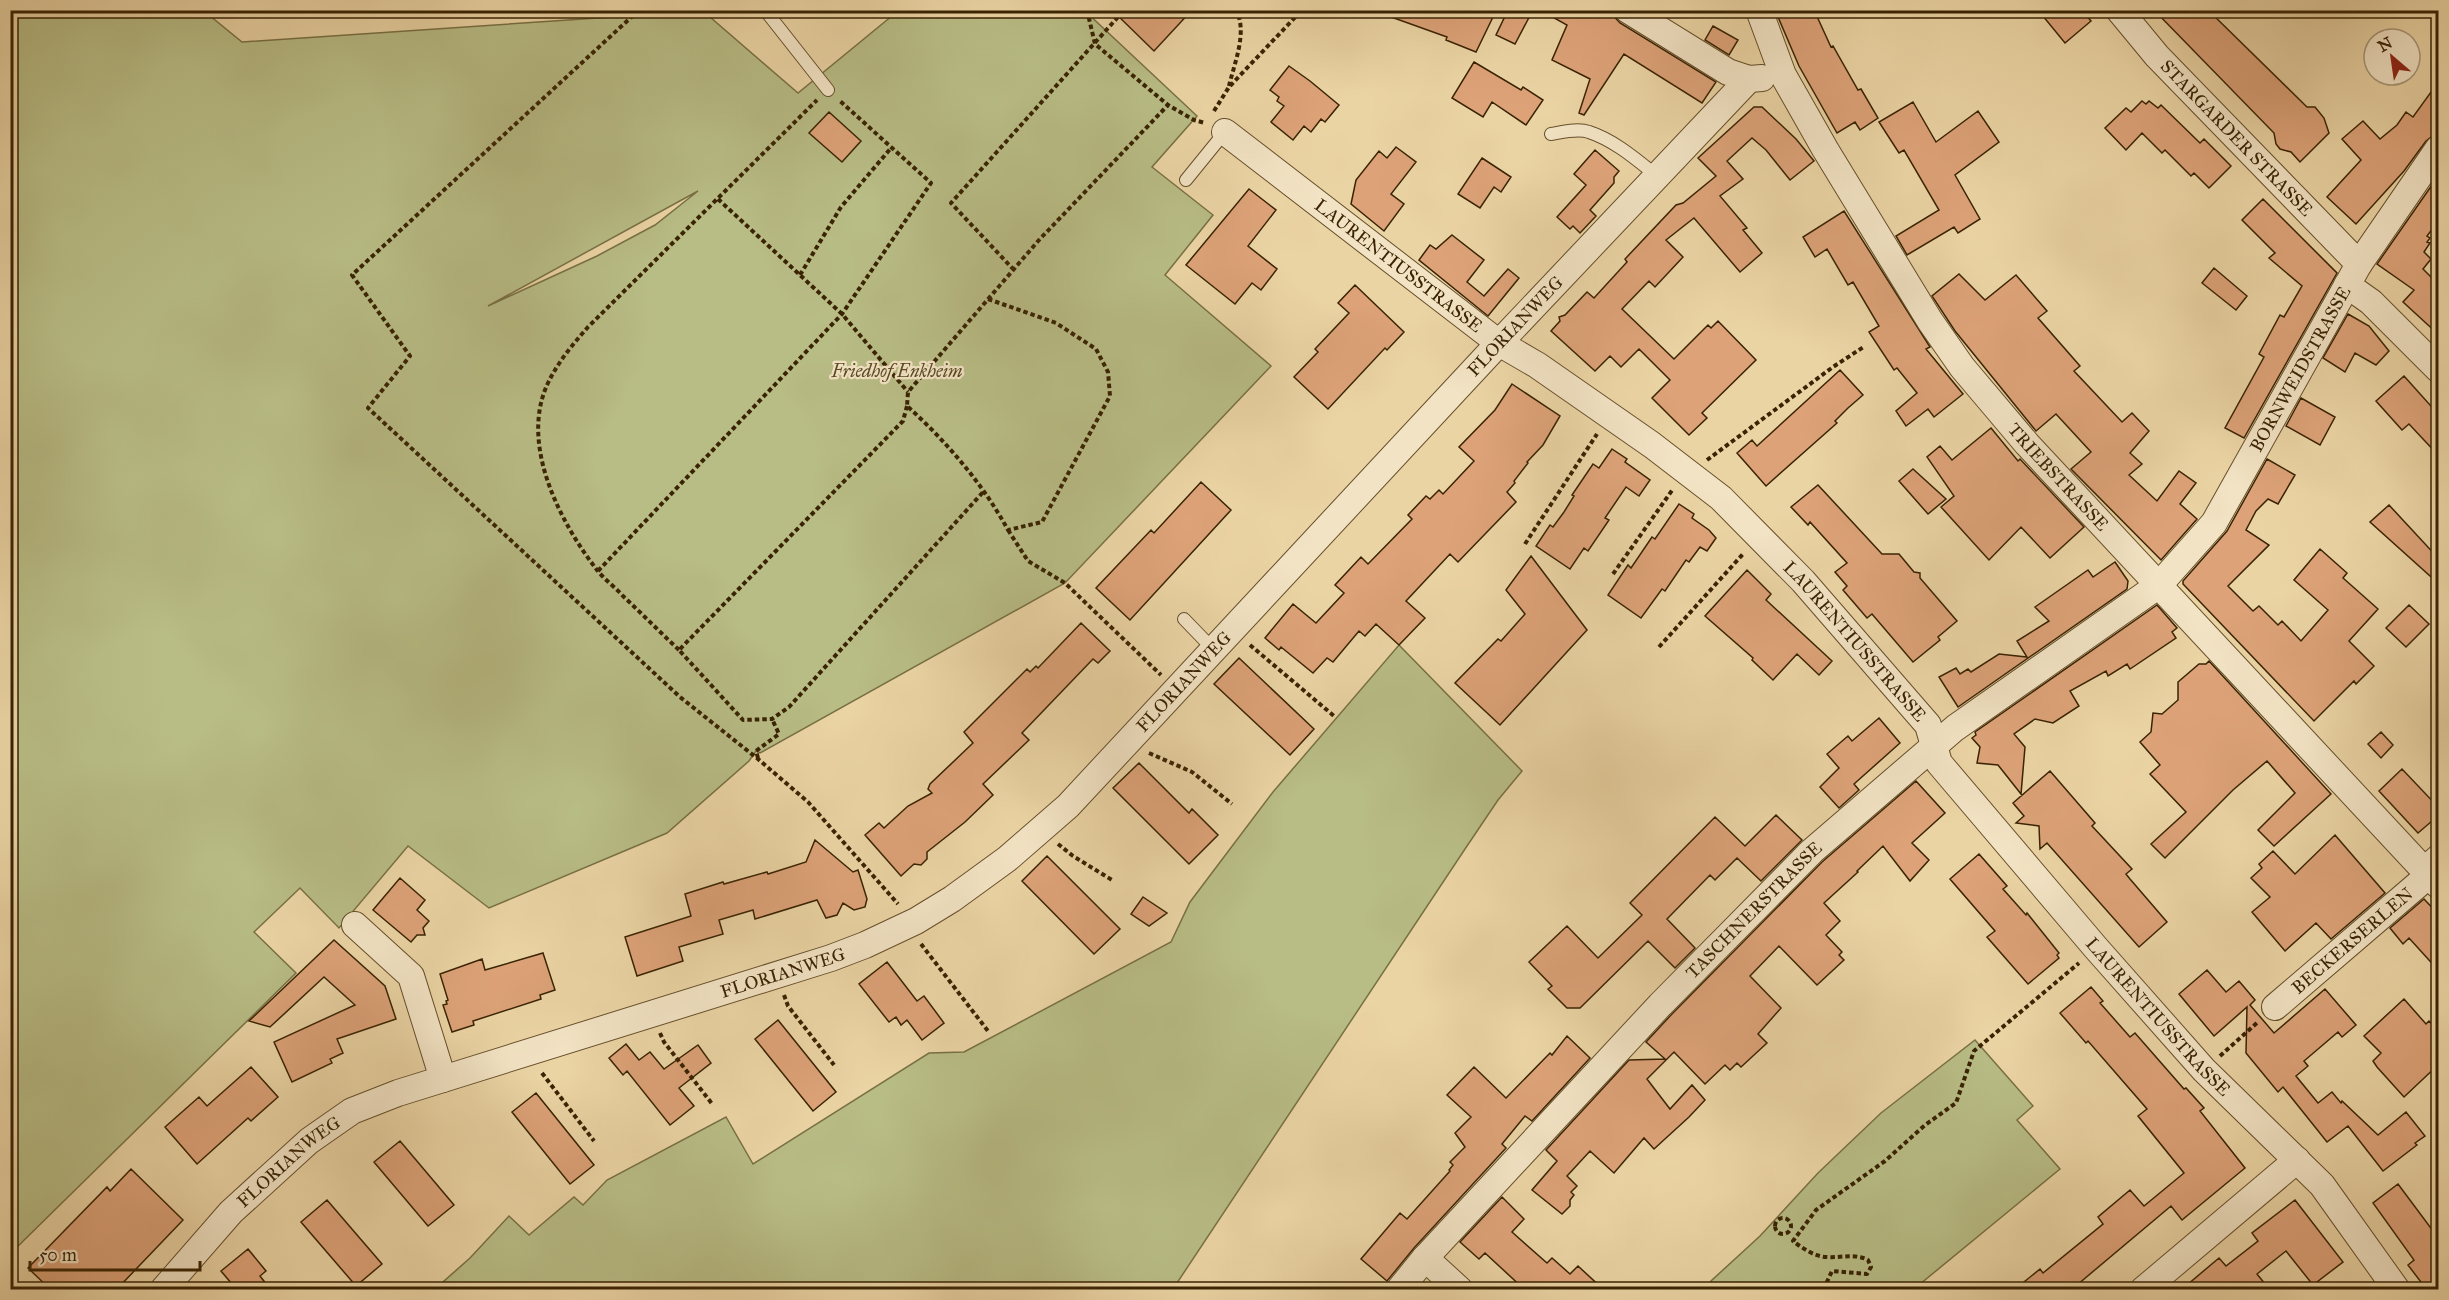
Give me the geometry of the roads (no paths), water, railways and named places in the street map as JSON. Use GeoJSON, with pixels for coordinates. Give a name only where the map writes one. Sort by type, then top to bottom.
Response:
{"type":"FeatureCollection","features":[{"type":"Feature","properties":{"kind":"street"},"geometry":{"type":"LineString","coordinates":[[1628,10],[1728,72],[1749,79],[1783,75]]}},
{"type":"Feature","properties":{"kind":"street","name":"TRIEBSTRASSE"},"geometry":{"type":"LineString","coordinates":[[1759,10],[1783,75],[1871,225],[1930,321],[1962,367],[2027,444],[2159,585],[2432,868]]}},
{"type":"Feature","properties":{"kind":"street","name":"STARGARDER STRASSE"},"geometry":{"type":"LineString","coordinates":[[2119,10],[2157,56],[2353,274],[2371,302],[2439,369]]}},
{"type":"Feature","properties":{"kind":"street","name":"FLORIANWEG"},"geometry":{"type":"LineString","coordinates":[[163,1290],[231,1212],[324,1128],[352,1111],[443,1079],[831,958],[912,923],[952,899],[1008,859],[1043,830],[1129,742],[1176,689],[1749,79]]}},
{"type":"Feature","properties":{"kind":"street","name":"LAURENTIUSSTRASSE"},"geometry":{"type":"LineString","coordinates":[[1215,128],[1499,344],[1537,365],[1688,472],[1721,498],[1760,535],[1928,725],[1939,763],[2096,948],[2204,1070],[2322,1185],[2397,1290]]}},
{"type":"Feature","properties":{"kind":"street","name":"BORNWEIDSTRASSE"},"geometry":{"type":"LineString","coordinates":[[2159,585],[2214,522],[2353,274],[2439,149]]}},
{"type":"Feature","properties":{"kind":"street","name":"TASCHNERSTRASSE"},"geometry":{"type":"LineString","coordinates":[[1399,1290],[1425,1258],[1660,1005],[1812,851],[1955,728],[2159,585]]}},
{"type":"Feature","properties":{"kind":"street","name":"BECKERSERLEN"},"geometry":{"type":"LineString","coordinates":[[2275,1007],[2432,868]]}},
{"type":"Feature","properties":{"kind":"street"},"geometry":{"type":"LineString","coordinates":[[355,925],[411,976],[443,1079]]}},
{"type":"Feature","properties":{"kind":"street"},"geometry":{"type":"LineString","coordinates":[[2143,1290],[2297,1160]]}},
{"type":"Feature","properties":{"kind":"street"},"geometry":{"type":"LineString","coordinates":[[1425,1258],[1460,1290]]}},
{"type":"Feature","properties":{"kind":"lane"},"geometry":{"type":"LineString","coordinates":[[765,10],[828,90]]}},
{"type":"Feature","properties":{"kind":"lane"},"geometry":{"type":"LineString","coordinates":[[1186,180],[1215,128]]}},
{"type":"Feature","properties":{"kind":"lane"},"geometry":{"type":"LineString","coordinates":[[1551,134],[1565,131],[1587,131],[1612,144],[1657,176]]}},
{"type":"Feature","properties":{"kind":"lane"},"geometry":{"type":"LineString","coordinates":[[1184,620],[1214,650]]}},
{"type":"Feature","properties":{"kind":"park label","name":"Friedhof Enkheim"},"geometry":{"type":"Point","coordinates":[897,371]}}]}
